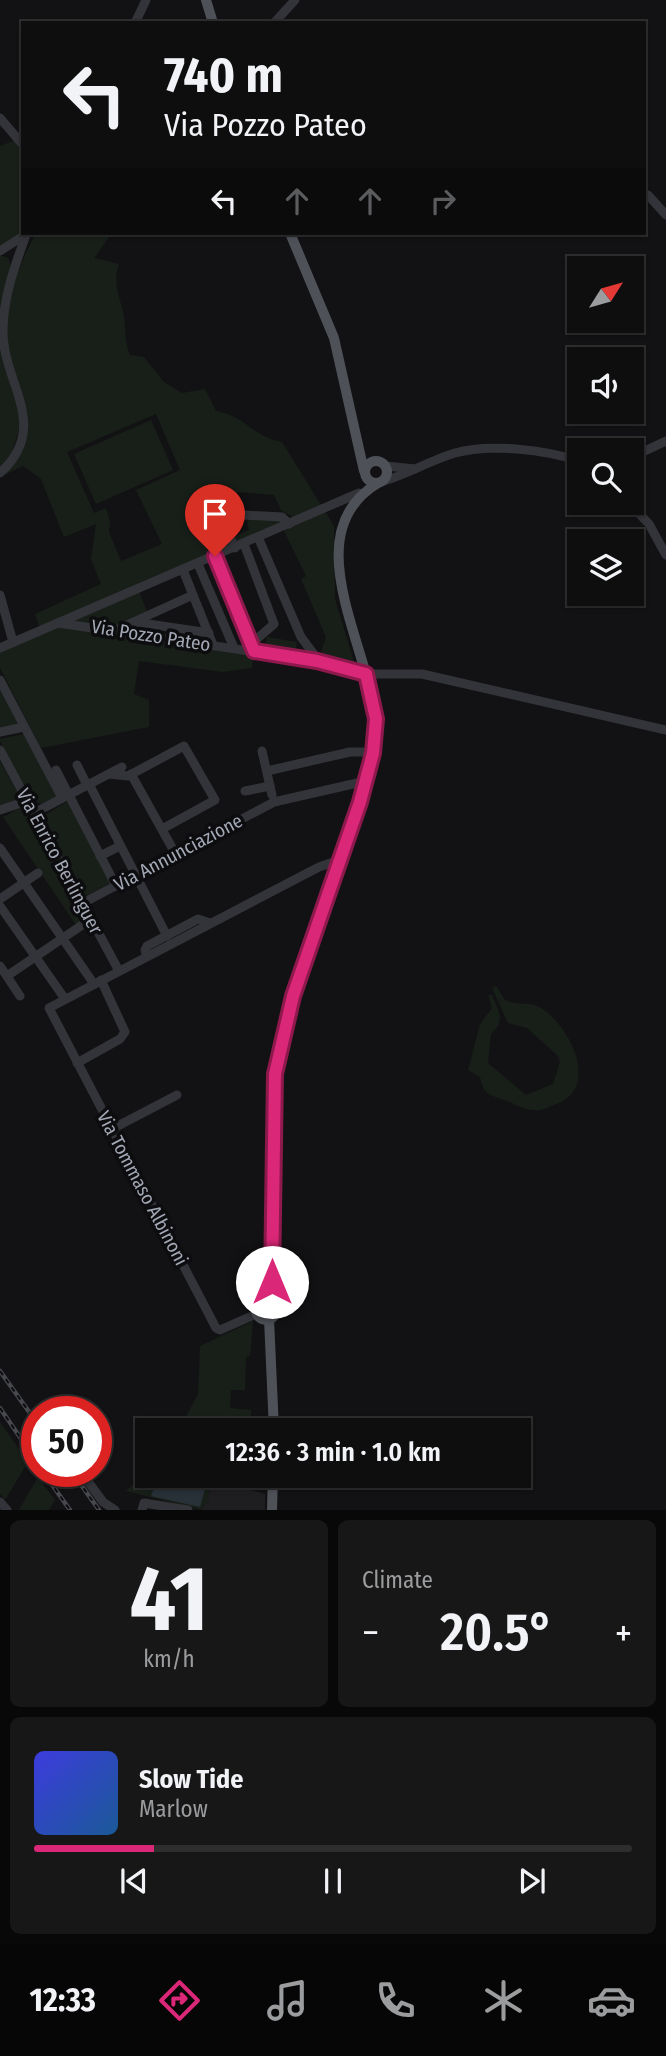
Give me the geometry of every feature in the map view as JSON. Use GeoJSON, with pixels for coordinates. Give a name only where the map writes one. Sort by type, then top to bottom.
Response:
{"type":"FeatureCollection","features":[{"type":"Feature","properties":{"kind":"main road"},"geometry":{"type":"LineString","coordinates":[[206,0],[212,21]]}},
{"type":"Feature","properties":{"kind":"main road"},"geometry":{"type":"LineString","coordinates":[[291,235],[334,338],[365,473],[368,481],[381,482]]}},
{"type":"Feature","properties":{"kind":"main road"},"geometry":{"type":"LineString","coordinates":[[357,439],[388,472],[381,482],[358,496]]}},
{"type":"Feature","properties":{"kind":"main road"},"geometry":{"type":"LineString","coordinates":[[273,1418],[269,1319],[275,1308],[269,1301],[275,1074],[293,996],[366,781],[373,752],[376,719],[348,615],[340,563],[342,530],[358,496],[369,462],[381,463]]}},
{"type":"Feature","properties":{"kind":"main road"},"geometry":{"type":"LineString","coordinates":[[269,1301],[260,1302],[256,1314],[263,1320],[269,1319]]}},
{"type":"Feature","properties":{"kind":"main road"},"geometry":{"type":"LineString","coordinates":[[272,1510],[273,1488]]}},
{"type":"Feature","properties":{"kind":"street"},"geometry":{"type":"LineString","coordinates":[[136,21],[146,0]]}},
{"type":"Feature","properties":{"kind":"street"},"geometry":{"type":"LineString","coordinates":[[276,21],[295,0]]}},
{"type":"Feature","properties":{"kind":"street"},"geometry":{"type":"LineString","coordinates":[[0,118],[21,143]]}},
{"type":"Feature","properties":{"kind":"street"},"geometry":{"type":"LineString","coordinates":[[648,195],[666,215]]}},
{"type":"Feature","properties":{"kind":"street"},"geometry":{"type":"LineString","coordinates":[[0,251],[25,235]]}},
{"type":"Feature","properties":{"kind":"street"},"geometry":{"type":"LineString","coordinates":[[0,473],[16,452],[24,421],[2,329],[12,276],[27,235]]}},
{"type":"Feature","properties":{"kind":"street"},"geometry":{"type":"LineString","coordinates":[[644,451],[666,441]]}},
{"type":"Feature","properties":{"kind":"street"},"geometry":{"type":"LineString","coordinates":[[381,482],[455,453],[478,448],[567,458]]}},
{"type":"Feature","properties":{"kind":"street"},"geometry":{"type":"LineString","coordinates":[[381,463],[417,469]]}},
{"type":"Feature","properties":{"kind":"street"},"geometry":{"type":"LineString","coordinates":[[0,648],[358,496]]}},
{"type":"Feature","properties":{"kind":"street"},"geometry":{"type":"LineString","coordinates":[[640,515],[649,524],[666,555]]}},
{"type":"Feature","properties":{"kind":"street"},"geometry":{"type":"LineString","coordinates":[[215,556],[252,648],[274,624],[239,546],[224,524],[241,516],[282,517],[289,524]]}},
{"type":"Feature","properties":{"kind":"street"},"geometry":{"type":"LineString","coordinates":[[258,537],[301,637],[319,661]]}},
{"type":"Feature","properties":{"kind":"street"},"geometry":{"type":"LineString","coordinates":[[198,564],[234,648]]}},
{"type":"Feature","properties":{"kind":"street"},"geometry":{"type":"LineString","coordinates":[[183,570],[214,645]]}},
{"type":"Feature","properties":{"kind":"street"},"geometry":{"type":"LineString","coordinates":[[0,595],[3,620],[13,642]]}},
{"type":"Feature","properties":{"kind":"street"},"geometry":{"type":"LineString","coordinates":[[117,630],[193,595]]}},
{"type":"Feature","properties":{"kind":"street","name":"Via Pozzo Pateo"},"geometry":{"type":"LineString","coordinates":[[135,622],[209,633]]}},
{"type":"Feature","properties":{"kind":"street","name":"Via Pozzo Pateo"},"geometry":{"type":"LineString","coordinates":[[58,623],[234,648],[252,648],[319,661],[366,674],[422,674],[666,730]]}},
{"type":"Feature","properties":{"kind":"street"},"geometry":{"type":"LineString","coordinates":[[0,680],[24,727],[116,886]]}},
{"type":"Feature","properties":{"kind":"street"},"geometry":{"type":"LineString","coordinates":[[0,732],[24,727]]}},
{"type":"Feature","properties":{"kind":"street"},"geometry":{"type":"LineString","coordinates":[[109,774],[131,774],[184,746],[215,800],[162,830]]}},
{"type":"Feature","properties":{"kind":"street","name":"Via Enrico Berlinguer"},"geometry":{"type":"LineString","coordinates":[[0,750],[119,971]]}},
{"type":"Feature","properties":{"kind":"street"},"geometry":{"type":"LineString","coordinates":[[262,751],[272,794]]}},
{"type":"Feature","properties":{"kind":"street"},"geometry":{"type":"LineString","coordinates":[[267,771],[350,752],[373,752]]}},
{"type":"Feature","properties":{"kind":"street"},"geometry":{"type":"LineString","coordinates":[[77,765],[167,936]]}},
{"type":"Feature","properties":{"kind":"street"},"geometry":{"type":"LineString","coordinates":[[34,813],[122,767]]}},
{"type":"Feature","properties":{"kind":"street"},"geometry":{"type":"LineString","coordinates":[[56,770],[65,796]]}},
{"type":"Feature","properties":{"kind":"street"},"geometry":{"type":"LineString","coordinates":[[131,774],[175,853]]}},
{"type":"Feature","properties":{"kind":"street"},"geometry":{"type":"LineString","coordinates":[[245,791],[272,794],[366,781]]}},
{"type":"Feature","properties":{"kind":"street","name":"Via Annunciazione"},"geometry":{"type":"LineString","coordinates":[[83,903],[175,853],[272,794]]}},
{"type":"Feature","properties":{"kind":"street"},"geometry":{"type":"LineString","coordinates":[[0,810],[27,801]]}},
{"type":"Feature","properties":{"kind":"street"},"geometry":{"type":"LineString","coordinates":[[100,856],[120,846]]}},
{"type":"Feature","properties":{"kind":"street"},"geometry":{"type":"LineString","coordinates":[[0,848],[97,982],[125,1032],[120,1039],[77,1063]]}},
{"type":"Feature","properties":{"kind":"street"},"geometry":{"type":"LineString","coordinates":[[0,906],[65,999],[319,867],[339,860]]}},
{"type":"Feature","properties":{"kind":"street"},"geometry":{"type":"LineString","coordinates":[[0,899],[38,873]]}},
{"type":"Feature","properties":{"kind":"street"},"geometry":{"type":"LineString","coordinates":[[148,956],[145,947],[201,918],[210,923]]}},
{"type":"Feature","properties":{"kind":"street"},"geometry":{"type":"LineString","coordinates":[[7,976],[91,919]]}},
{"type":"Feature","properties":{"kind":"street"},"geometry":{"type":"LineString","coordinates":[[0,966],[20,996]]}},
{"type":"Feature","properties":{"kind":"street","name":"Via Tommaso Albinoni"},"geometry":{"type":"LineString","coordinates":[[65,999],[49,1008],[216,1328],[220,1330],[256,1314]]}},
{"type":"Feature","properties":{"kind":"street"},"geometry":{"type":"LineString","coordinates":[[112,1129],[177,1095]]}},
{"type":"Feature","properties":{"kind":"street"},"geometry":{"type":"LineString","coordinates":[[92,1487],[103,1502],[115,1510]]}},
{"type":"Feature","properties":{"kind":"street"},"geometry":{"type":"LineString","coordinates":[[0,1502],[7,1510]]}},
{"type":"Feature","properties":{"kind":"street"},"geometry":{"type":"LineString","coordinates":[[143,1506],[188,1510]]}},
{"type":"Feature","properties":{"kind":"shaded area"},"geometry":{"type":"Polygon","coordinates":[[[15,140],[21,147],[21,234],[0,248],[0,146],[15,140]]]}},
{"type":"Feature","properties":{"kind":"shaded area"},"geometry":{"type":"Polygon","coordinates":[[[35,235],[110,236],[94,258],[119,264],[117,287],[130,355],[144,357],[164,382],[182,393],[205,389],[216,411],[235,417],[264,436],[282,442],[334,526],[335,599],[355,665],[319,658],[326,637],[301,579],[306,576],[284,531],[294,518],[281,510],[274,495],[238,492],[217,500],[215,508],[229,539],[249,530],[247,521],[252,517],[280,519],[282,523],[136,584],[150,619],[164,641],[253,655],[252,668],[223,672],[139,661],[134,694],[149,700],[149,727],[41,748],[0,668],[0,652],[42,634],[35,614],[101,584],[91,559],[96,524],[64,537],[41,479],[23,466],[0,477],[16,461],[25,445],[28,427],[5,324],[19,269],[35,235]],[[156,414],[67,452],[94,513],[106,508],[110,521],[109,532],[121,561],[162,544],[136,490],[180,470],[156,414]]]}},
{"type":"Feature","properties":{"kind":"shaded area"},"geometry":{"type":"Polygon","coordinates":[[[0,255],[8,258],[11,265],[0,316],[0,255]]]}},
{"type":"Feature","properties":{"kind":"shaded area"},"geometry":{"type":"Polygon","coordinates":[[[0,324],[22,421],[12,452],[0,468],[0,324]]]}},
{"type":"Feature","properties":{"kind":"shaded area"},"geometry":{"type":"Polygon","coordinates":[[[151,420],[173,470],[96,504],[74,454],[151,420]]]}},
{"type":"Feature","properties":{"kind":"shaded area"},"geometry":{"type":"Polygon","coordinates":[[[267,637],[297,642],[295,654],[265,649],[267,637]]]}},
{"type":"Feature","properties":{"kind":"shaded area"},"geometry":{"type":"Polygon","coordinates":[[[0,688],[19,725],[0,728],[0,688]]]}},
{"type":"Feature","properties":{"kind":"shaded area"},"geometry":{"type":"Polygon","coordinates":[[[24,734],[57,798],[41,804],[30,799],[0,741],[24,734]]]}},
{"type":"Feature","properties":{"kind":"shaded area"},"geometry":{"type":"Polygon","coordinates":[[[0,761],[21,799],[0,806],[0,761]]]}},
{"type":"Feature","properties":{"kind":"shaded area"},"geometry":{"type":"Polygon","coordinates":[[[68,801],[110,883],[84,897],[42,817],[68,801]]]}},
{"type":"Feature","properties":{"kind":"shaded area"},"geometry":{"type":"Polygon","coordinates":[[[24,806],[85,919],[76,925],[3,817],[24,806]]]}},
{"type":"Feature","properties":{"kind":"shaded area"},"geometry":{"type":"Polygon","coordinates":[[[496,986],[505,1000],[541,1008],[562,1028],[570,1042],[579,1071],[577,1085],[569,1096],[556,1104],[538,1110],[527,1109],[495,1097],[483,1087],[480,1077],[468,1070],[480,1024],[492,1008],[488,995],[492,995],[500,1020],[491,1034],[488,1063],[526,1095],[553,1084],[560,1062],[558,1056],[527,1028],[508,1023],[492,988],[496,986]]]}},
{"type":"Feature","properties":{"kind":"shaded area"},"geometry":{"type":"Polygon","coordinates":[[[253,1321],[250,1356],[246,1357],[245,1390],[231,1390],[230,1408],[251,1410],[251,1418],[185,1418],[198,1394],[200,1346],[253,1321]]]}},
{"type":"Feature","properties":{"kind":"shaded area"},"geometry":{"type":"Polygon","coordinates":[[[0,1422],[21,1452],[21,1474],[5,1500],[0,1494],[0,1422]]]}},
{"type":"Feature","properties":{"kind":"shaded area"},"geometry":{"type":"Polygon","coordinates":[[[135,1482],[135,1488],[210,1488],[208,1504],[204,1504],[202,1510],[126,1491],[135,1482]]]}},
{"type":"Feature","properties":{"kind":"shaded area"},"geometry":{"type":"Polygon","coordinates":[[[32,1487],[45,1487],[55,1500],[49,1510],[19,1510],[32,1487]]]}},
{"type":"Feature","properties":{"kind":"shaded area"},"geometry":{"type":"Polygon","coordinates":[[[154,1488],[205,1488],[200,1507],[151,1496],[154,1488]]]}},
{"type":"Feature","properties":{"kind":"shaded area"},"geometry":{"type":"Polygon","coordinates":[[[204,1488],[243,1488],[265,1494],[265,1510],[202,1510],[210,1492],[204,1488]]]}},
{"type":"Feature","properties":{"kind":"railway"},"geometry":{"type":"LineString","coordinates":[[0,1371],[21,1401]]}},
{"type":"Feature","properties":{"kind":"railway"},"geometry":{"type":"LineString","coordinates":[[0,1408],[21,1439]]}},
{"type":"Feature","properties":{"kind":"railway"},"geometry":{"type":"LineString","coordinates":[[54,1487],[70,1510]]}},
{"type":"Feature","properties":{"kind":"railway"},"geometry":{"type":"LineString","coordinates":[[83,1487],[99,1510]]}},
{"type":"Feature","properties":{"kind":"route"},"geometry":{"type":"LineString","coordinates":[[215,556],[254,651],[358,669],[366,674],[376,719],[376,738],[366,781],[293,996],[275,1074],[272,1122],[272,1282]]}}]}
